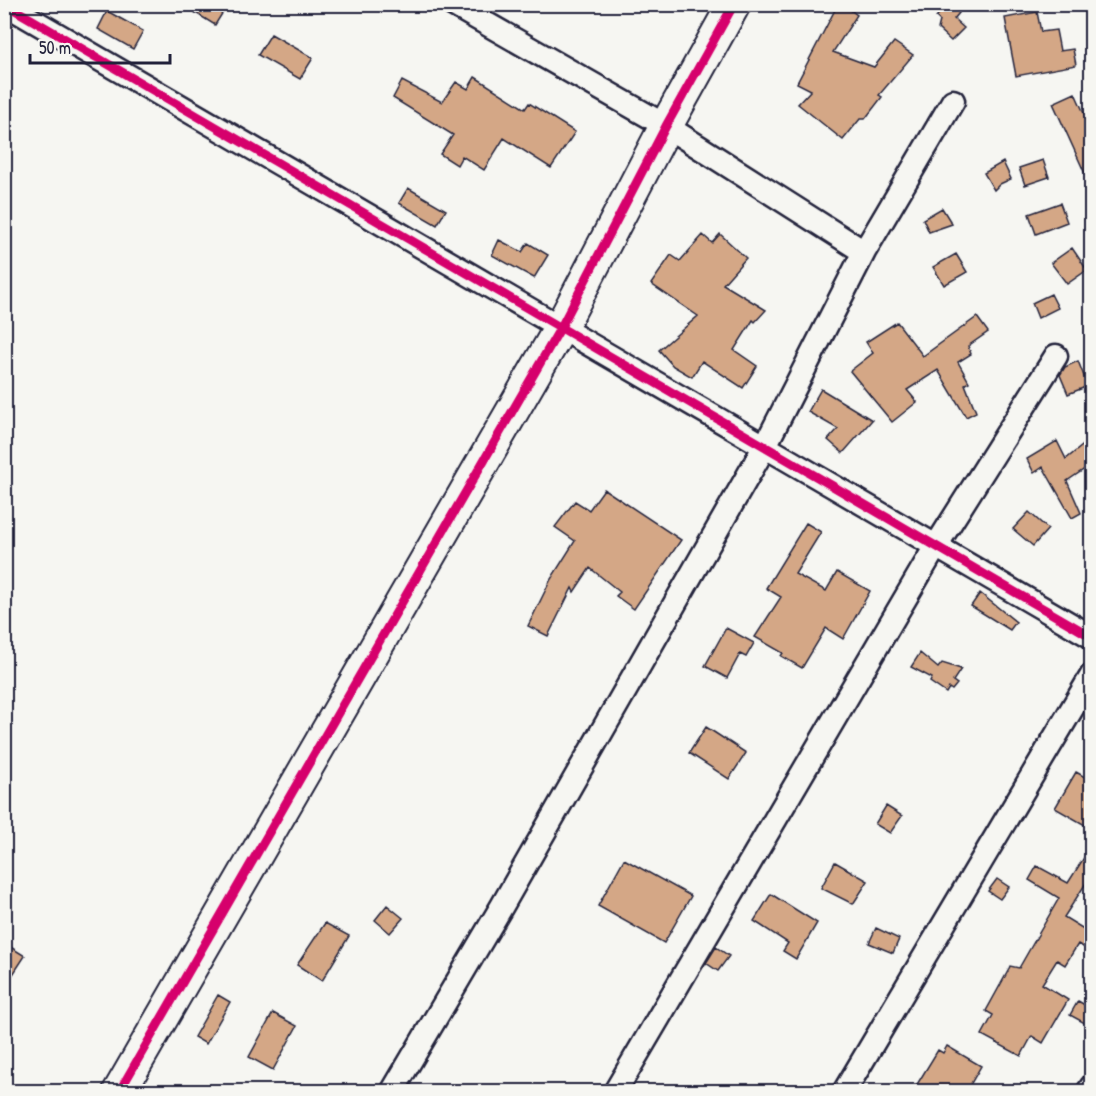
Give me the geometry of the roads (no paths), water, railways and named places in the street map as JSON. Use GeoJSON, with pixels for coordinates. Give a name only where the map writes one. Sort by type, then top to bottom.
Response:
{"type":"FeatureCollection","features":[{"type":"Feature","properties":{"kind":"street"},"geometry":{"type":"LineString","coordinates":[[5,4],[1092,637]]}},
{"type":"Feature","properties":{"kind":"street"},"geometry":{"type":"LineString","coordinates":[[452,4],[666,126],[864,252]]}},
{"type":"Feature","properties":{"kind":"street"},"geometry":{"type":"LineString","coordinates":[[119,1092],[561,327],[666,126],[734,4]]}},
{"type":"Feature","properties":{"kind":"street"},"geometry":{"type":"LineString","coordinates":[[392,1092],[502,906],[765,446],[864,252],[952,101]]}},
{"type":"Feature","properties":{"kind":"street"},"geometry":{"type":"LineString","coordinates":[[615,1092],[936,546],[1056,356]]}},
{"type":"Feature","properties":{"kind":"street"},"geometry":{"type":"LineString","coordinates":[[844,1092],[1092,675]]}},
{"type":"Feature","properties":{"kind":"street"},"geometry":{"type":"LineString","coordinates":[[1088,1092],[1092,1086]]}}]}
